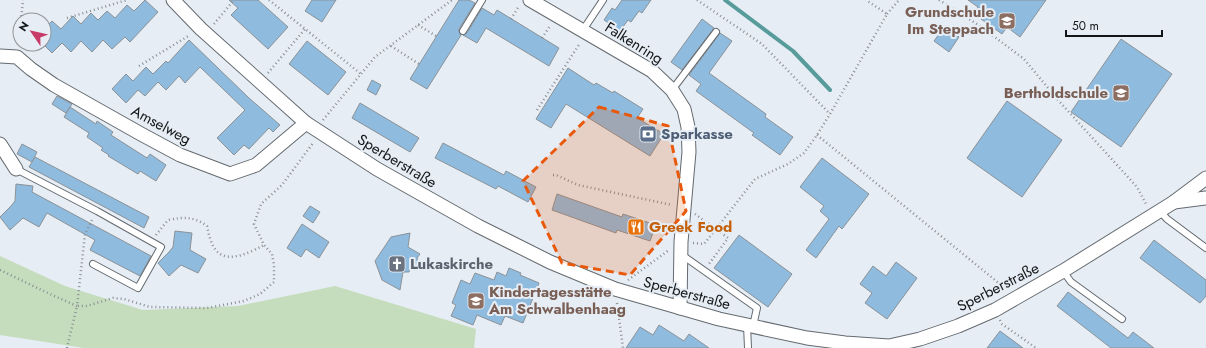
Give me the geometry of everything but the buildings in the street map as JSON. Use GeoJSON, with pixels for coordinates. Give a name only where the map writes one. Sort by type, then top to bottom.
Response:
{"type":"FeatureCollection","features":[{"type":"Feature","properties":{"kind":"street","name":"Sperberstraße"},"geometry":{"type":"LineString","coordinates":[[173,0],[203,31],[306,123],[377,169],[478,226],[550,262],[615,289],[807,343],[846,343],[890,346],[920,340],[958,326],[995,310],[1063,271],[1174,202],[1206,178]]}},
{"type":"Feature","properties":{"kind":"street","name":"Falkenring"},"geometry":{"type":"LineString","coordinates":[[530,0],[652,71],[672,90],[684,110],[688,127],[689,152],[687,212],[681,248],[680,308]]}},
{"type":"Feature","properties":{"kind":"street"},"geometry":{"type":"LineString","coordinates":[[0,56],[17,57]]}},
{"type":"Feature","properties":{"kind":"street","name":"Amselweg"},"geometry":{"type":"LineString","coordinates":[[17,57],[30,69],[54,84],[141,134],[180,155],[230,174],[256,165],[306,123]]}},
{"type":"Feature","properties":{"kind":"street"},"geometry":{"type":"LineString","coordinates":[[0,144],[16,169]]}},
{"type":"Feature","properties":{"kind":"street","name":"Sperberstraße"},"geometry":{"type":"LineString","coordinates":[[1174,202],[1206,198]]}},
{"type":"Feature","properties":{"kind":"lane"},"geometry":{"type":"LineString","coordinates":[[462,31],[482,0]]}},
{"type":"Feature","properties":{"kind":"lane"},"geometry":{"type":"LineString","coordinates":[[585,31],[603,0]]}},
{"type":"Feature","properties":{"kind":"lane"},"geometry":{"type":"LineString","coordinates":[[672,90],[716,32]]}},
{"type":"Feature","properties":{"kind":"lane"},"geometry":{"type":"LineString","coordinates":[[16,169],[97,211],[161,247],[138,288],[93,264]]}},
{"type":"Feature","properties":{"kind":"lane"},"geometry":{"type":"LineString","coordinates":[[1159,210],[1167,219],[1206,248]]}},
{"type":"Feature","properties":{"kind":"lane"},"geometry":{"type":"LineString","coordinates":[[681,248],[757,308],[750,326],[748,348]]}},
{"type":"Feature","properties":{"kind":"lane"},"geometry":{"type":"LineString","coordinates":[[1063,271],[1071,282],[1122,319]]}},
{"type":"Feature","properties":{"kind":"path"},"geometry":{"type":"LineString","coordinates":[[22,12],[23,0]]}},
{"type":"Feature","properties":{"kind":"path"},"geometry":{"type":"LineString","coordinates":[[67,18],[127,0]]}},
{"type":"Feature","properties":{"kind":"path"},"geometry":{"type":"LineString","coordinates":[[138,66],[203,31],[234,0]]}},
{"type":"Feature","properties":{"kind":"path"},"geometry":{"type":"LineString","coordinates":[[269,0],[361,74]]}},
{"type":"Feature","properties":{"kind":"path"},"geometry":{"type":"LineString","coordinates":[[330,111],[375,57],[452,0]]}},
{"type":"Feature","properties":{"kind":"path"},"geometry":{"type":"LineString","coordinates":[[511,19],[523,0]]}},
{"type":"Feature","properties":{"kind":"path"},"geometry":{"type":"LineString","coordinates":[[697,0],[762,44],[830,114]]}},
{"type":"Feature","properties":{"kind":"path"},"geometry":{"type":"LineString","coordinates":[[866,0],[886,14]]}},
{"type":"Feature","properties":{"kind":"path"},"geometry":{"type":"LineString","coordinates":[[704,244],[755,179],[788,164],[804,153],[817,136],[830,114],[886,14],[899,0]]}},
{"type":"Feature","properties":{"kind":"path"},"geometry":{"type":"LineString","coordinates":[[939,0],[980,26],[1024,59],[1058,100],[1137,187],[1146,204]]}},
{"type":"Feature","properties":{"kind":"path"},"geometry":{"type":"LineString","coordinates":[[418,25],[436,36]]}},
{"type":"Feature","properties":{"kind":"path"},"geometry":{"type":"LineString","coordinates":[[260,82],[306,29]]}},
{"type":"Feature","properties":{"kind":"path"},"geometry":{"type":"LineString","coordinates":[[537,110],[585,31]]}},
{"type":"Feature","properties":{"kind":"path"},"geometry":{"type":"LineString","coordinates":[[391,46],[419,64]]}},
{"type":"Feature","properties":{"kind":"path"},"geometry":{"type":"LineString","coordinates":[[17,52],[17,57]]}},
{"type":"Feature","properties":{"kind":"path"},"geometry":{"type":"LineString","coordinates":[[0,270],[77,306],[87,306],[113,298],[124,299],[150,307],[207,308],[244,301],[260,294],[274,282],[274,265],[272,254],[264,245],[254,224],[261,204],[282,184],[321,133]]}},
{"type":"Feature","properties":{"kind":"path"},"geometry":{"type":"LineString","coordinates":[[817,136],[1016,298]]}},
{"type":"Feature","properties":{"kind":"path"},"geometry":{"type":"LineString","coordinates":[[552,175],[556,175],[578,185],[694,214],[728,238],[708,265]]}},
{"type":"Feature","properties":{"kind":"path"},"geometry":{"type":"LineString","coordinates":[[67,348],[77,306],[85,234],[97,211]]}},
{"type":"Feature","properties":{"kind":"path"},"geometry":{"type":"LineString","coordinates":[[150,242],[168,220],[180,218],[198,220],[207,226],[211,243],[219,253],[228,257],[246,254],[264,245]]}},
{"type":"Feature","properties":{"kind":"path"},"geometry":{"type":"LineString","coordinates":[[623,348],[615,289],[681,248]]}},
{"type":"Feature","properties":{"kind":"path"},"geometry":{"type":"LineString","coordinates":[[995,310],[1002,324],[1036,348]]}},
{"type":"Feature","properties":{"kind":"highlighted area"},"geometry":{"type":"Polygon","coordinates":[[[599,107],[668,126],[686,211],[630,275],[562,263],[523,181],[599,107]]]}},
{"type":"Feature","properties":{"kind":"green space"},"geometry":{"type":"Polygon","coordinates":[[[0,256],[65,286],[143,310],[238,306],[335,286],[476,329],[474,348],[84,348],[0,335],[0,256]]]}},
{"type":"Feature","properties":{"kind":"waterway"},"geometry":{"type":"LineString","coordinates":[[725,0],[793,51],[830,90]]}},
{"type":"Feature","properties":{"kind":"place","name":"Grundschule Im Steppach"},"geometry":{"type":"Point","coordinates":[1007,21]}},
{"type":"Feature","properties":{"kind":"place","name":"Bertholdschule"},"geometry":{"type":"Point","coordinates":[1121,93]}},
{"type":"Feature","properties":{"kind":"place","name":"Sparkasse"},"geometry":{"type":"Point","coordinates":[648,134]}},
{"type":"Feature","properties":{"kind":"place","name":"Greek Food"},"geometry":{"type":"Point","coordinates":[636,227]}},
{"type":"Feature","properties":{"kind":"place","name":"Lukaskirche"},"geometry":{"type":"Point","coordinates":[397,264]}},
{"type":"Feature","properties":{"kind":"place","name":"Kindertagesstätte Am Schwalbenhaag"},"geometry":{"type":"Point","coordinates":[476,301]}}]}
